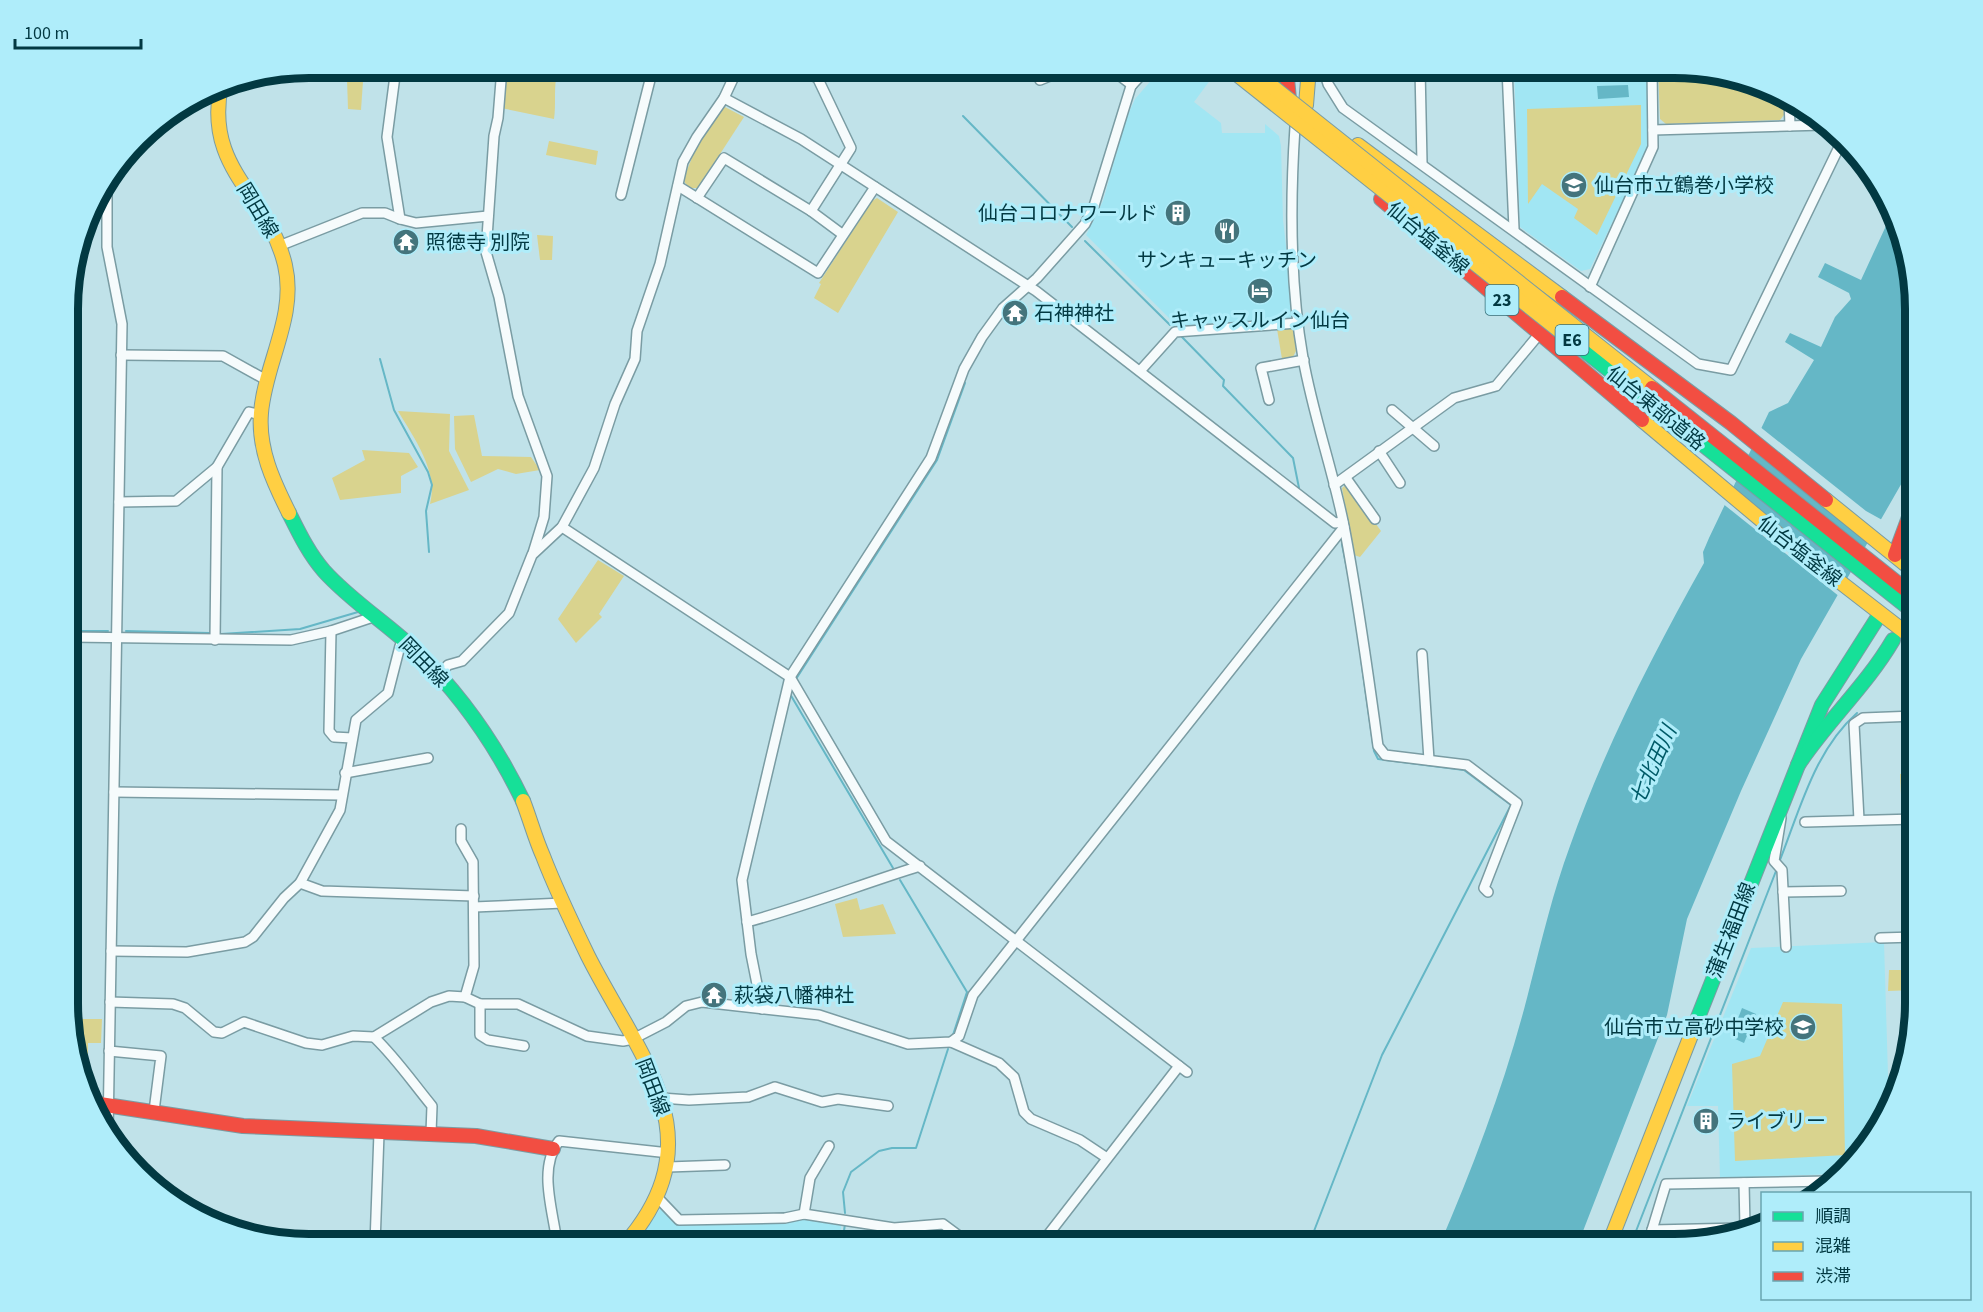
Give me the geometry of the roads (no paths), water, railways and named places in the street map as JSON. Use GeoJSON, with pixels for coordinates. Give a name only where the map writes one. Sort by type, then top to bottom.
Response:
{"type":"FeatureCollection","features":[{"type":"Feature","properties":{"kind":"main road","name":"仙台塩釜線"},"geometry":{"type":"LineString","coordinates":[[1231,78],[1295,127],[1541,332],[1705,476],[1905,633]]}},
{"type":"Feature","properties":{"kind":"main road","name":"仙台東部道路"},"geometry":{"type":"LineString","coordinates":[[1242,78],[1905,606]]}},
{"type":"Feature","properties":{"kind":"main road","name":"仙台東部道路"},"geometry":{"type":"LineString","coordinates":[[1262,78],[1905,589]]}},
{"type":"Feature","properties":{"kind":"main road","name":"仙台塩釜線"},"geometry":{"type":"LineString","coordinates":[[1273,78],[1306,105],[1731,423],[1905,564]]}},
{"type":"Feature","properties":{"kind":"main road"},"geometry":{"type":"LineString","coordinates":[[1286,78],[1295,127]]}},
{"type":"Feature","properties":{"kind":"main road"},"geometry":{"type":"LineString","coordinates":[[1295,127],[1306,105],[1308,78]]}},
{"type":"Feature","properties":{"kind":"main road","name":"岡田線"},"geometry":{"type":"LineString","coordinates":[[219,97],[216,128],[221,147],[273,231],[279,246],[288,289],[287,316],[268,381],[261,415],[261,434],[270,471],[310,552],[331,579],[407,643],[439,675],[487,738],[524,803],[563,903],[633,1039],[661,1098],[668,1124],[668,1167],[658,1198],[648,1217],[634,1234]]}},
{"type":"Feature","properties":{"kind":"main road"},"geometry":{"type":"LineString","coordinates":[[1895,555],[1905,528]]}},
{"type":"Feature","properties":{"kind":"main road"},"geometry":{"type":"LineString","coordinates":[[1798,765],[1803,745],[1823,702],[1841,669],[1880,614]]}},
{"type":"Feature","properties":{"kind":"main road","name":"蒲生福田線"},"geometry":{"type":"LineString","coordinates":[[1613,1234],[1798,765],[1812,742],[1876,669],[1893,640]]}},
{"type":"Feature","properties":{"kind":"main road"},"geometry":{"type":"LineString","coordinates":[[1823,702],[1834,716]]}},
{"type":"Feature","properties":{"kind":"main road"},"geometry":{"type":"LineString","coordinates":[[101,1103],[243,1126],[476,1136],[553,1149]]}},
{"type":"Feature","properties":{"kind":"street"},"geometry":{"type":"LineString","coordinates":[[395,78],[387,138],[400,219]]}},
{"type":"Feature","properties":{"kind":"street"},"geometry":{"type":"LineString","coordinates":[[439,675],[448,664],[462,661],[509,613],[532,555],[544,517],[548,495],[547,476],[518,396],[499,297],[486,252],[501,78]]}},
{"type":"Feature","properties":{"kind":"street"},"geometry":{"type":"LineString","coordinates":[[621,195],[650,78]]}},
{"type":"Feature","properties":{"kind":"street"},"geometry":{"type":"LineString","coordinates":[[532,555],[562,527],[594,468],[615,404],[635,359],[637,331],[660,264],[683,162],[724,98],[733,78]]}},
{"type":"Feature","properties":{"kind":"street"},"geometry":{"type":"LineString","coordinates":[[811,211],[851,148],[817,78]]}},
{"type":"Feature","properties":{"kind":"street"},"geometry":{"type":"LineString","coordinates":[[1040,80],[1045,78]]}},
{"type":"Feature","properties":{"kind":"street"},"geometry":{"type":"LineString","coordinates":[[1123,78],[1132,85]]}},
{"type":"Feature","properties":{"kind":"street"},"geometry":{"type":"LineString","coordinates":[[762,1009],[742,880],[790,676],[931,458],[964,369],[982,337],[1003,308],[1029,285],[1084,224],[1094,207],[1132,85],[1139,78]]}},
{"type":"Feature","properties":{"kind":"street"},"geometry":{"type":"LineString","coordinates":[[1326,78],[1343,108],[1514,229],[1590,287],[1698,364],[1731,370],[1839,148]]}},
{"type":"Feature","properties":{"kind":"street"},"geometry":{"type":"LineString","coordinates":[[1420,78],[1422,163]]}},
{"type":"Feature","properties":{"kind":"street"},"geometry":{"type":"LineString","coordinates":[[1507,78],[1514,229]]}},
{"type":"Feature","properties":{"kind":"street"},"geometry":{"type":"LineString","coordinates":[[1590,287],[1653,147],[1652,78]]}},
{"type":"Feature","properties":{"kind":"street"},"geometry":{"type":"LineString","coordinates":[[724,98],[801,139],[1029,285],[1335,523],[1344,525]]}},
{"type":"Feature","properties":{"kind":"street"},"geometry":{"type":"LineString","coordinates":[[1789,109],[1790,126]]}},
{"type":"Feature","properties":{"kind":"street"},"geometry":{"type":"LineString","coordinates":[[1653,130],[1814,125]]}},
{"type":"Feature","properties":{"kind":"street"},"geometry":{"type":"LineString","coordinates":[[1295,127],[1294,255],[1298,323],[1304,360],[1344,525],[1360,612],[1378,746],[1385,755],[1467,765],[1517,803],[1484,888],[1488,892]]}},
{"type":"Feature","properties":{"kind":"street"},"geometry":{"type":"LineString","coordinates":[[697,198],[724,158],[811,211],[842,234]]}},
{"type":"Feature","properties":{"kind":"street"},"geometry":{"type":"LineString","coordinates":[[678,186],[818,273],[875,187]]}},
{"type":"Feature","properties":{"kind":"street"},"geometry":{"type":"LineString","coordinates":[[107,198],[107,248],[122,324],[108,1116]]}},
{"type":"Feature","properties":{"kind":"street"},"geometry":{"type":"LineString","coordinates":[[279,246],[362,213],[385,213],[416,223],[488,216]]}},
{"type":"Feature","properties":{"kind":"street"},"geometry":{"type":"LineString","coordinates":[[1140,371],[1175,332],[1298,323]]}},
{"type":"Feature","properties":{"kind":"street"},"geometry":{"type":"LineString","coordinates":[[1334,485],[1454,398],[1496,386],[1541,332]]}},
{"type":"Feature","properties":{"kind":"street"},"geometry":{"type":"LineString","coordinates":[[121,355],[223,356],[268,381]]}},
{"type":"Feature","properties":{"kind":"street"},"geometry":{"type":"LineString","coordinates":[[1269,400],[1261,368],[1304,360]]}},
{"type":"Feature","properties":{"kind":"street"},"geometry":{"type":"LineString","coordinates":[[1392,410],[1434,446]]}},
{"type":"Feature","properties":{"kind":"street"},"geometry":{"type":"LineString","coordinates":[[119,502],[176,501],[217,467],[249,412],[261,415]]}},
{"type":"Feature","properties":{"kind":"street"},"geometry":{"type":"LineString","coordinates":[[1379,451],[1400,483]]}},
{"type":"Feature","properties":{"kind":"street"},"geometry":{"type":"LineString","coordinates":[[215,640],[217,467]]}},
{"type":"Feature","properties":{"kind":"street"},"geometry":{"type":"LineString","coordinates":[[1346,478],[1375,519]]}},
{"type":"Feature","properties":{"kind":"street"},"geometry":{"type":"LineString","coordinates":[[951,1042],[959,1036],[973,995],[1344,525]]}},
{"type":"Feature","properties":{"kind":"street"},"geometry":{"type":"LineString","coordinates":[[562,527],[790,676],[886,841],[1187,1072]]}},
{"type":"Feature","properties":{"kind":"street"},"geometry":{"type":"LineString","coordinates":[[78,637],[291,640],[331,631],[376,616]]}},
{"type":"Feature","properties":{"kind":"street"},"geometry":{"type":"LineString","coordinates":[[331,631],[329,731],[334,737],[352,738]]}},
{"type":"Feature","properties":{"kind":"street"},"geometry":{"type":"LineString","coordinates":[[111,951],[187,952],[244,942],[253,937],[284,898],[300,883],[340,810],[356,720],[388,693],[400,646],[407,643]]}},
{"type":"Feature","properties":{"kind":"street"},"geometry":{"type":"LineString","coordinates":[[1422,654],[1430,760]]}},
{"type":"Feature","properties":{"kind":"street"},"geometry":{"type":"LineString","coordinates":[[1859,820],[1854,724],[1863,718],[1905,716]]}},
{"type":"Feature","properties":{"kind":"street"},"geometry":{"type":"LineString","coordinates":[[345,773],[428,758]]}},
{"type":"Feature","properties":{"kind":"street"},"geometry":{"type":"LineString","coordinates":[[114,792],[341,795]]}},
{"type":"Feature","properties":{"kind":"street"},"geometry":{"type":"LineString","coordinates":[[1781,804],[1774,861],[1782,870],[1786,947]]}},
{"type":"Feature","properties":{"kind":"street"},"geometry":{"type":"LineString","coordinates":[[1805,822],[1905,819]]}},
{"type":"Feature","properties":{"kind":"street"},"geometry":{"type":"LineString","coordinates":[[461,830],[461,842],[473,862],[474,896],[474,966],[465,997]]}},
{"type":"Feature","properties":{"kind":"street"},"geometry":{"type":"LineString","coordinates":[[747,922],[835,897],[867,883],[920,866]]}},
{"type":"Feature","properties":{"kind":"street"},"geometry":{"type":"LineString","coordinates":[[300,883],[322,891],[474,896]]}},
{"type":"Feature","properties":{"kind":"street"},"geometry":{"type":"LineString","coordinates":[[1783,892],[1841,891]]}},
{"type":"Feature","properties":{"kind":"street"},"geometry":{"type":"LineString","coordinates":[[474,907],[563,903]]}},
{"type":"Feature","properties":{"kind":"street"},"geometry":{"type":"LineString","coordinates":[[1880,938],[1905,937]]}},
{"type":"Feature","properties":{"kind":"street"},"geometry":{"type":"LineString","coordinates":[[110,1002],[173,1004],[185,1008],[214,1032],[222,1033],[244,1022],[306,1044],[322,1045],[353,1036],[374,1037],[431,1002],[449,996],[465,997],[480,1004],[518,1004],[587,1036],[623,1041],[633,1039],[666,1022],[686,1006],[702,1002],[819,1015],[908,1044],[951,1042],[974,1050],[999,1063],[1014,1077],[1024,1112],[1031,1119],[1080,1140],[1107,1158]]}},
{"type":"Feature","properties":{"kind":"street"},"geometry":{"type":"LineString","coordinates":[[480,1004],[480,1035],[488,1040],[524,1046]]}},
{"type":"Feature","properties":{"kind":"street"},"geometry":{"type":"LineString","coordinates":[[374,1037],[394,1055],[404,1073],[432,1106],[431,1133]]}},
{"type":"Feature","properties":{"kind":"street"},"geometry":{"type":"LineString","coordinates":[[110,1051],[161,1056],[154,1111]]}},
{"type":"Feature","properties":{"kind":"street"},"geometry":{"type":"LineString","coordinates":[[1049,1234],[1179,1066]]}},
{"type":"Feature","properties":{"kind":"street"},"geometry":{"type":"LineString","coordinates":[[661,1098],[689,1100],[748,1097],[775,1087],[822,1102],[838,1099],[888,1106]]}},
{"type":"Feature","properties":{"kind":"street"},"geometry":{"type":"LineString","coordinates":[[375,1234],[379,1133]]}},
{"type":"Feature","properties":{"kind":"street"},"geometry":{"type":"LineString","coordinates":[[555,1234],[549,1205],[549,1175],[553,1149],[559,1141],[669,1153]]}},
{"type":"Feature","properties":{"kind":"street"},"geometry":{"type":"LineString","coordinates":[[804,1214],[810,1178],[829,1146]]}},
{"type":"Feature","properties":{"kind":"street"},"geometry":{"type":"LineString","coordinates":[[668,1167],[724,1165]]}},
{"type":"Feature","properties":{"kind":"street"},"geometry":{"type":"LineString","coordinates":[[1652,1234],[1666,1184],[1821,1181]]}},
{"type":"Feature","properties":{"kind":"street"},"geometry":{"type":"LineString","coordinates":[[1744,1183],[1744,1223]]}},
{"type":"Feature","properties":{"kind":"street"},"geometry":{"type":"LineString","coordinates":[[658,1198],[679,1220],[785,1218],[804,1214],[901,1228],[943,1224],[956,1234]]}},
{"type":"Feature","properties":{"kind":"street"},"geometry":{"type":"LineString","coordinates":[[898,1234],[901,1228]]}},
{"type":"Feature","properties":{"kind":"street"},"geometry":{"type":"LineString","coordinates":[[1652,1230],[1725,1228]]}},
{"type":"Feature","properties":{"kind":"water"},"geometry":{"type":"Polygon","coordinates":[[[1628,85],[1629,97],[1598,99],[1597,86],[1628,85]]]}},
{"type":"Feature","properties":{"kind":"water","name":"七北田川"},"geometry":{"type":"Polygon","coordinates":[[[1888,222],[1901,264],[1905,294],[1905,477],[1801,659],[1741,791],[1687,919],[1667,1015],[1582,1234],[1444,1234],[1501,1085],[1558,881],[1584,809],[1614,737],[1648,666],[1704,563],[1703,552],[1709,538],[1769,412],[1788,403],[1814,360],[1785,342],[1790,333],[1821,347],[1835,317],[1851,299],[1849,293],[1818,277],[1825,263],[1861,280],[1888,222]]]}},
{"type":"Feature","properties":{"kind":"water"},"geometry":{"type":"Polygon","coordinates":[[[1742,1008],[1756,1014],[1744,1043],[1731,1037],[1742,1008]]]}},
{"type":"Feature","properties":{"kind":"waterway"},"geometry":{"type":"LineString","coordinates":[[963,116],[1072,227]]}},
{"type":"Feature","properties":{"kind":"waterway"},"geometry":{"type":"LineString","coordinates":[[1085,241],[1170,325]]}},
{"type":"Feature","properties":{"kind":"waterway"},"geometry":{"type":"LineString","coordinates":[[1181,336],[1224,380],[1223,386],[1293,458],[1299,488]]}},
{"type":"Feature","properties":{"kind":"waterway"},"geometry":{"type":"LineString","coordinates":[[380,359],[394,410],[428,472],[432,485],[426,511],[429,552]]}},
{"type":"Feature","properties":{"kind":"waterway"},"geometry":{"type":"LineString","coordinates":[[796,679],[937,460],[965,383]]}},
{"type":"Feature","properties":{"kind":"waterway"},"geometry":{"type":"LineString","coordinates":[[1342,544],[1349,579]]}},
{"type":"Feature","properties":{"kind":"waterway"},"geometry":{"type":"LineString","coordinates":[[221,634],[300,629],[358,612]]}},
{"type":"Feature","properties":{"kind":"waterway"},"geometry":{"type":"LineString","coordinates":[[78,631],[108,631]]}},
{"type":"Feature","properties":{"kind":"waterway"},"geometry":{"type":"LineString","coordinates":[[126,631],[209,633]]}},
{"type":"Feature","properties":{"kind":"waterway"},"geometry":{"type":"LineString","coordinates":[[1313,1234],[1382,1055],[1511,805],[1464,770],[1378,759],[1374,751],[1361,659]]}},
{"type":"Feature","properties":{"kind":"waterway"},"geometry":{"type":"LineString","coordinates":[[790,694],[893,868]]}},
{"type":"Feature","properties":{"kind":"waterway"},"geometry":{"type":"LineString","coordinates":[[1780,860],[1819,762],[1842,728],[1857,713]]}},
{"type":"Feature","properties":{"kind":"waterway"},"geometry":{"type":"LineString","coordinates":[[1635,1234],[1776,871]]}},
{"type":"Feature","properties":{"kind":"waterway"},"geometry":{"type":"LineString","coordinates":[[900,880],[967,992],[953,1035]]}},
{"type":"Feature","properties":{"kind":"waterway"},"geometry":{"type":"LineString","coordinates":[[845,1213],[843,1192],[851,1172],[879,1151],[892,1148],[916,1148],[948,1049]]}},
{"type":"Feature","properties":{"kind":"waterway"},"geometry":{"type":"LineString","coordinates":[[844,1234],[845,1224]]}},
{"type":"Feature","properties":{"kind":"place","name":"仙台市立鶴巻小学校"},"geometry":{"type":"Point","coordinates":[1574,185]}},
{"type":"Feature","properties":{"kind":"place","name":"仙台コロナワールド"},"geometry":{"type":"Point","coordinates":[1178,213]}},
{"type":"Feature","properties":{"kind":"place","name":"サンキューキッチン"},"geometry":{"type":"Point","coordinates":[1227,231]}},
{"type":"Feature","properties":{"kind":"place","name":"照徳寺 別院"},"geometry":{"type":"Point","coordinates":[406,242]}},
{"type":"Feature","properties":{"kind":"place","name":"キャッスルイン仙台"},"geometry":{"type":"Point","coordinates":[1260,291]}},
{"type":"Feature","properties":{"kind":"place","name":"石神神社"},"geometry":{"type":"Point","coordinates":[1015,313]}},
{"type":"Feature","properties":{"kind":"place","name":"萩袋八幡神社"},"geometry":{"type":"Point","coordinates":[714,995]}},
{"type":"Feature","properties":{"kind":"place","name":"仙台市立高砂中学校"},"geometry":{"type":"Point","coordinates":[1803,1027]}},
{"type":"Feature","properties":{"kind":"place","name":"ライブリー"},"geometry":{"type":"Point","coordinates":[1706,1121]}}]}
